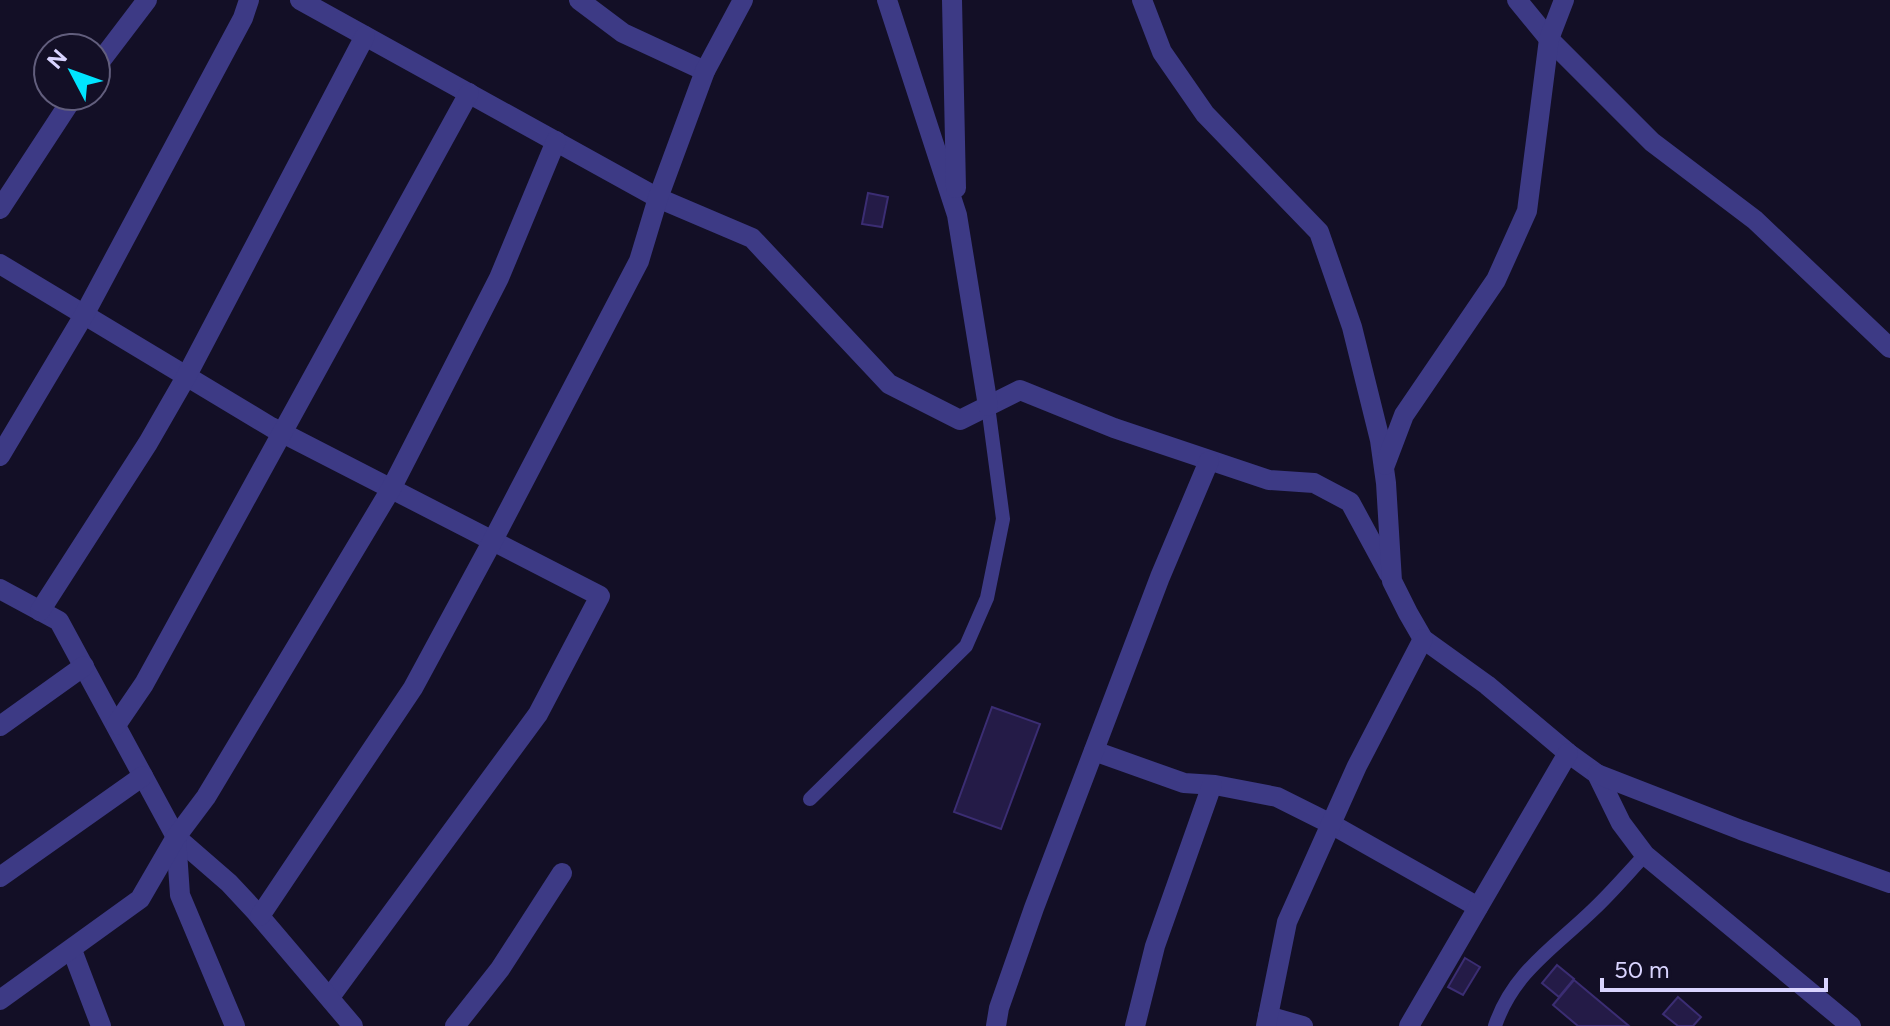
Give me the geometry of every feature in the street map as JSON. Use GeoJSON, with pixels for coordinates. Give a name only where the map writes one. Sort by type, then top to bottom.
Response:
{"type":"FeatureCollection","features":[{"type":"Feature","properties":{"kind":"street"},"geometry":{"type":"LineString","coordinates":[[112,46],[147,0]]}},
{"type":"Feature","properties":{"kind":"street"},"geometry":{"type":"LineString","coordinates":[[0,456],[84,315],[243,18],[249,0]]}},
{"type":"Feature","properties":{"kind":"street"},"geometry":{"type":"LineString","coordinates":[[300,0],[658,198],[752,238],[889,384],[960,420],[1020,390],[1114,428],[1209,461],[1269,480],[1314,483],[1350,502],[1423,639],[1487,685],[1597,774],[1890,883]]}},
{"type":"Feature","properties":{"kind":"street"},"geometry":{"type":"LineString","coordinates":[[579,0],[623,33],[705,71]]}},
{"type":"Feature","properties":{"kind":"street"},"geometry":{"type":"LineString","coordinates":[[260,916],[413,688],[492,542],[639,261],[658,198],[705,71],[743,0]]}},
{"type":"Feature","properties":{"kind":"street"},"geometry":{"type":"LineString","coordinates":[[887,0],[957,215]]}},
{"type":"Feature","properties":{"kind":"street"},"geometry":{"type":"LineString","coordinates":[[952,0],[957,215],[988,406]]}},
{"type":"Feature","properties":{"kind":"street"},"geometry":{"type":"LineString","coordinates":[[1142,0],[1162,52],[1205,114],[1319,232],[1352,327],[1380,440],[1392,581]]}},
{"type":"Feature","properties":{"kind":"street"},"geometry":{"type":"LineString","coordinates":[[1517,0],[1549,39],[1652,142],[1755,220],[1890,348]]}},
{"type":"Feature","properties":{"kind":"street"},"geometry":{"type":"LineString","coordinates":[[1384,469],[1404,415],[1496,280],[1527,211],[1549,39],[1564,0]]}},
{"type":"Feature","properties":{"kind":"street"},"geometry":{"type":"LineString","coordinates":[[40,611],[148,443],[186,377],[365,36]]}},
{"type":"Feature","properties":{"kind":"street"},"geometry":{"type":"LineString","coordinates":[[116,725],[144,684],[469,93]]}},
{"type":"Feature","properties":{"kind":"street"},"geometry":{"type":"LineString","coordinates":[[0,209],[64,112]]}},
{"type":"Feature","properties":{"kind":"street"},"geometry":{"type":"LineString","coordinates":[[0,1000],[140,899],[176,837],[206,797],[391,489],[499,278],[556,141]]}},
{"type":"Feature","properties":{"kind":"street"},"geometry":{"type":"LineString","coordinates":[[0,264],[283,433],[600,596],[538,714],[330,997]]}},
{"type":"Feature","properties":{"kind":"street"},"geometry":{"type":"LineString","coordinates":[[996,1026],[999,1008],[1034,908],[1160,577],[1209,461]]}},
{"type":"Feature","properties":{"kind":"street"},"geometry":{"type":"LineString","coordinates":[[0,589],[59,621],[176,837],[229,883],[260,916],[353,1026]]}},
{"type":"Feature","properties":{"kind":"street"},"geometry":{"type":"LineString","coordinates":[[1303,1026],[1267,1021],[1287,922],[1357,766],[1423,639]]}},
{"type":"Feature","properties":{"kind":"street"},"geometry":{"type":"LineString","coordinates":[[0,726],[84,666]]}},
{"type":"Feature","properties":{"kind":"street"},"geometry":{"type":"LineString","coordinates":[[1094,751],[1184,783],[1277,797],[1478,907]]}},
{"type":"Feature","properties":{"kind":"street"},"geometry":{"type":"LineString","coordinates":[[1409,1026],[1568,753]]}},
{"type":"Feature","properties":{"kind":"street"},"geometry":{"type":"LineString","coordinates":[[1597,774],[1621,823],[1645,855],[1851,1026]]}},
{"type":"Feature","properties":{"kind":"street"},"geometry":{"type":"LineString","coordinates":[[0,877],[143,776]]}},
{"type":"Feature","properties":{"kind":"street"},"geometry":{"type":"LineString","coordinates":[[1135,1026],[1155,946],[1212,785]]}},
{"type":"Feature","properties":{"kind":"street"},"geometry":{"type":"LineString","coordinates":[[176,837],[180,895],[235,1026]]}},
{"type":"Feature","properties":{"kind":"street"},"geometry":{"type":"LineString","coordinates":[[455,1026],[500,969],[562,873]]}},
{"type":"Feature","properties":{"kind":"street"},"geometry":{"type":"LineString","coordinates":[[72,950],[101,1026]]}},
{"type":"Feature","properties":{"kind":"lane"},"geometry":{"type":"LineString","coordinates":[[810,799],[966,646],[987,598],[1003,519],[988,406]]}},
{"type":"Feature","properties":{"kind":"lane"},"geometry":{"type":"LineString","coordinates":[[1495,1026],[1501,1008],[1525,971],[1595,909],[1645,855]]}},
{"type":"Feature","properties":{"kind":"building"},"geometry":{"type":"Polygon","coordinates":[[[868,193],[888,197],[882,227],[862,224],[868,193]]]}},
{"type":"Feature","properties":{"kind":"building"},"geometry":{"type":"Polygon","coordinates":[[[992,707],[1040,724],[1001,829],[954,812],[992,707]]]}},
{"type":"Feature","properties":{"kind":"building"},"geometry":{"type":"Polygon","coordinates":[[[1465,958],[1480,967],[1463,995],[1448,987],[1465,958]]]}},
{"type":"Feature","properties":{"kind":"building"},"geometry":{"type":"Polygon","coordinates":[[[1557,965],[1574,979],[1559,997],[1542,983],[1557,965]]]}},
{"type":"Feature","properties":{"kind":"building"},"geometry":{"type":"Polygon","coordinates":[[[1574,980],[1629,1026],[1578,1026],[1553,1005],[1574,980]]]}},
{"type":"Feature","properties":{"kind":"building"},"geometry":{"type":"Polygon","coordinates":[[[1678,997],[1701,1017],[1693,1026],[1678,1026],[1663,1014],[1678,997]]]}}]}
